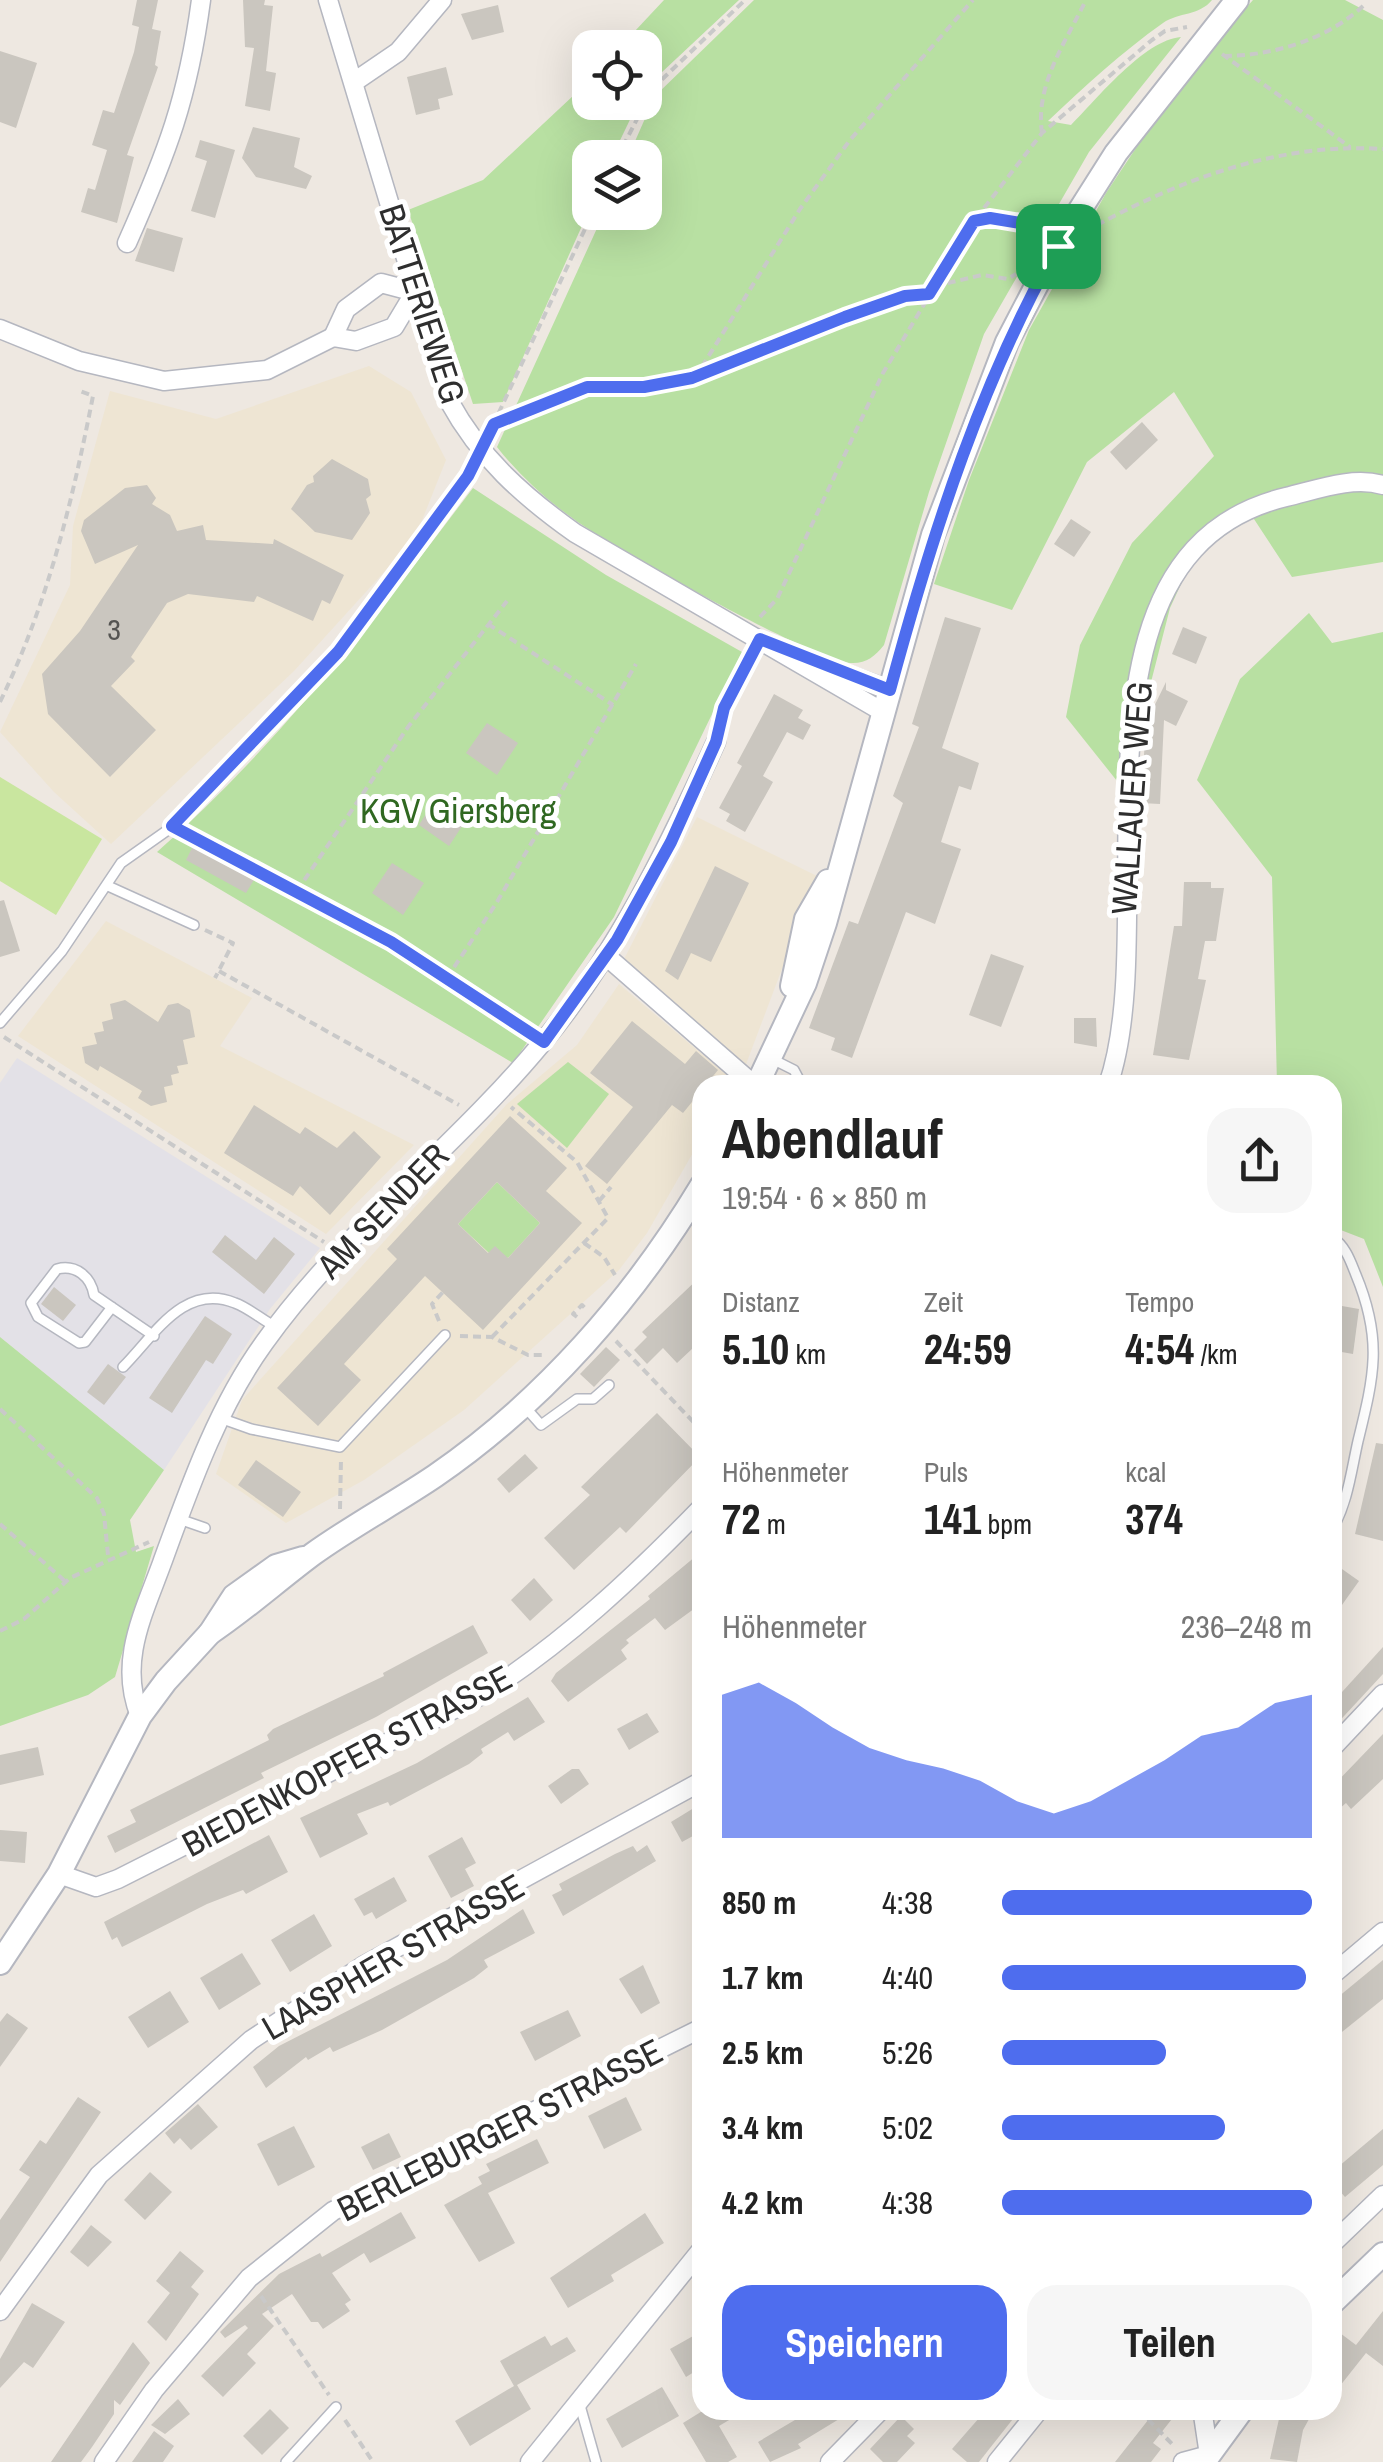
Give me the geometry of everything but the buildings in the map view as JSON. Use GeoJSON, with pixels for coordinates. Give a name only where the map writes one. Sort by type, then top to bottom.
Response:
{"type":"FeatureCollection","features":[{"type":"Feature","properties":{"kind":"street"},"geometry":{"type":"LineString","coordinates":[[127,242],[173,137],[190,72],[201,0]]}},
{"type":"Feature","properties":{"kind":"street","name":"BATTERIEWEG"},"geometry":{"type":"LineString","coordinates":[[328,0],[448,402],[480,451],[538,506],[576,533],[755,636],[886,701]]}},
{"type":"Feature","properties":{"kind":"street"},"geometry":{"type":"LineString","coordinates":[[354,82],[398,52],[442,0]]}},
{"type":"Feature","properties":{"kind":"street"},"geometry":{"type":"LineString","coordinates":[[761,1075],[789,1015],[806,919],[838,866],[959,460],[1008,342],[1056,249],[1134,127],[1202,38],[1237,0]]}},
{"type":"Feature","properties":{"kind":"street"},"geometry":{"type":"LineString","coordinates":[[0,329],[79,361],[164,381],[267,370],[333,337],[356,340],[394,327],[415,292],[381,283],[346,309],[333,337]]}},
{"type":"Feature","properties":{"kind":"street","name":"WALLAUER WEG"},"geometry":{"type":"LineString","coordinates":[[1110,1075],[1122,1010],[1134,693],[1164,597],[1178,570],[1200,545],[1239,513],[1353,482],[1383,486]]}},
{"type":"Feature","properties":{"kind":"street","name":"AM SENDER"},"geometry":{"type":"LineString","coordinates":[[140,1716],[132,1696],[131,1655],[220,1418],[276,1327],[341,1253],[544,1042],[605,955],[671,842],[716,742]]}},
{"type":"Feature","properties":{"kind":"street"},"geometry":{"type":"LineString","coordinates":[[605,955],[744,1075]]}},
{"type":"Feature","properties":{"kind":"street"},"geometry":{"type":"LineString","coordinates":[[0,1963],[59,1874],[140,1716],[210,1633],[234,1596],[276,1566],[310,1556],[436,1476],[523,1405],[574,1356],[634,1285],[692,1200]]}},
{"type":"Feature","properties":{"kind":"street","name":"BIEDENKOPFER STRASSE"},"geometry":{"type":"LineString","coordinates":[[59,1874],[96,1887],[118,1879],[482,1695],[530,1664],[588,1616],[692,1517]]}},
{"type":"Feature","properties":{"kind":"street"},"geometry":{"type":"LineString","coordinates":[[1342,1737],[1383,1694]]}},
{"type":"Feature","properties":{"kind":"street","name":"LAASPHER STRASSE"},"geometry":{"type":"LineString","coordinates":[[0,2311],[99,2175],[251,2040],[363,1966],[692,1786]]}},
{"type":"Feature","properties":{"kind":"street"},"geometry":{"type":"LineString","coordinates":[[1342,1967],[1383,1932]]}},
{"type":"Feature","properties":{"kind":"street","name":"BERLEBURGER STRASSE"},"geometry":{"type":"LineString","coordinates":[[104,2462],[154,2390],[249,2278],[333,2211],[692,2033]]}},
{"type":"Feature","properties":{"kind":"street"},"geometry":{"type":"LineString","coordinates":[[1342,2234],[1383,2194]]}},
{"type":"Feature","properties":{"kind":"street"},"geometry":{"type":"LineString","coordinates":[[530,2462],[692,2262]]}},
{"type":"Feature","properties":{"kind":"street"},"geometry":{"type":"LineString","coordinates":[[1342,2296],[1378,2267]]}},
{"type":"Feature","properties":{"kind":"street"},"geometry":{"type":"LineString","coordinates":[[830,2462],[871,2420]]}},
{"type":"Feature","properties":{"kind":"street"},"geometry":{"type":"LineString","coordinates":[[997,2462],[1031,2420]]}},
{"type":"Feature","properties":{"kind":"street"},"geometry":{"type":"LineString","coordinates":[[1203,2420],[1213,2454]]}},
{"type":"Feature","properties":{"kind":"street"},"geometry":{"type":"LineString","coordinates":[[1183,2462],[1213,2454],[1235,2420]]}},
{"type":"Feature","properties":{"kind":"lane"},"geometry":{"type":"LineString","coordinates":[[0,1023],[62,951],[121,863],[172,826],[338,652],[413,554],[480,451]]}},
{"type":"Feature","properties":{"kind":"lane"},"geometry":{"type":"LineString","coordinates":[[108,886],[194,925]]}},
{"type":"Feature","properties":{"kind":"lane"},"geometry":{"type":"LineString","coordinates":[[770,1058],[797,1075]]}},
{"type":"Feature","properties":{"kind":"lane"},"geometry":{"type":"LineString","coordinates":[[1342,1244],[1369,1305],[1376,1371],[1342,1509]]}},
{"type":"Feature","properties":{"kind":"lane"},"geometry":{"type":"LineString","coordinates":[[112,1307],[85,1342],[79,1343],[38,1317],[31,1302],[57,1269],[65,1267],[92,1282],[94,1294],[154,1336]]}},
{"type":"Feature","properties":{"kind":"lane"},"geometry":{"type":"LineString","coordinates":[[123,1367],[174,1312],[191,1300],[215,1297],[238,1303],[276,1327]]}},
{"type":"Feature","properties":{"kind":"lane"},"geometry":{"type":"LineString","coordinates":[[220,1418],[251,1430],[340,1447],[446,1335]]}},
{"type":"Feature","properties":{"kind":"lane"},"geometry":{"type":"LineString","coordinates":[[523,1405],[541,1425],[577,1399],[594,1399],[609,1385]]}},
{"type":"Feature","properties":{"kind":"lane"},"geometry":{"type":"LineString","coordinates":[[179,1520],[205,1528]]}},
{"type":"Feature","properties":{"kind":"lane"},"geometry":{"type":"LineString","coordinates":[[579,2402],[596,2462]]}},
{"type":"Feature","properties":{"kind":"lane"},"geometry":{"type":"LineString","coordinates":[[286,2462],[336,2406]]}},
{"type":"Feature","properties":{"kind":"path"},"geometry":{"type":"LineString","coordinates":[[626,140],[653,88],[745,0]]}},
{"type":"Feature","properties":{"kind":"path"},"geometry":{"type":"LineString","coordinates":[[695,378],[840,154],[908,69],[973,0]]}},
{"type":"Feature","properties":{"kind":"path"},"geometry":{"type":"LineString","coordinates":[[1042,133],[1038,108],[1042,91],[1086,0]]}},
{"type":"Feature","properties":{"kind":"path"},"geometry":{"type":"LineString","coordinates":[[1224,56],[1246,56],[1314,36],[1345,24],[1364,5]]}},
{"type":"Feature","properties":{"kind":"path"},"geometry":{"type":"LineString","coordinates":[[716,742],[724,708],[755,636],[777,599],[883,372],[974,221],[1042,133],[1164,31],[1190,27],[1350,147]]}},
{"type":"Feature","properties":{"kind":"path"},"geometry":{"type":"LineString","coordinates":[[935,286],[988,274],[1008,279],[1132,206],[1226,170],[1301,149],[1383,149]]}},
{"type":"Feature","properties":{"kind":"path"},"geometry":{"type":"LineString","coordinates":[[974,221],[990,218],[1017,222],[1056,249]]}},
{"type":"Feature","properties":{"kind":"path"},"geometry":{"type":"LineString","coordinates":[[480,451],[585,230]]}},
{"type":"Feature","properties":{"kind":"path"},"geometry":{"type":"LineString","coordinates":[[494,424],[587,387],[644,387],[695,378],[845,317],[905,296],[929,294]]}},
{"type":"Feature","properties":{"kind":"path"},"geometry":{"type":"LineString","coordinates":[[0,702],[55,570],[76,493],[93,396],[80,391]]}},
{"type":"Feature","properties":{"kind":"path"},"geometry":{"type":"LineString","coordinates":[[297,891],[408,727],[506,601]]}},
{"type":"Feature","properties":{"kind":"path"},"geometry":{"type":"LineString","coordinates":[[488,624],[612,704]]}},
{"type":"Feature","properties":{"kind":"path"},"geometry":{"type":"LineString","coordinates":[[446,978],[498,902],[636,664]]}},
{"type":"Feature","properties":{"kind":"path"},"geometry":{"type":"LineString","coordinates":[[172,826],[297,891],[446,978],[544,1042]]}},
{"type":"Feature","properties":{"kind":"path"},"geometry":{"type":"LineString","coordinates":[[194,925],[233,943],[215,978]]}},
{"type":"Feature","properties":{"kind":"path"},"geometry":{"type":"LineString","coordinates":[[219,971],[476,1114]]}},
{"type":"Feature","properties":{"kind":"path"},"geometry":{"type":"LineString","coordinates":[[0,1034],[341,1253]]}},
{"type":"Feature","properties":{"kind":"path"},"geometry":{"type":"LineString","coordinates":[[492,1337],[608,1218],[578,1162],[496,1094]]}},
{"type":"Feature","properties":{"kind":"path"},"geometry":{"type":"LineString","coordinates":[[599,1201],[611,1187]]}},
{"type":"Feature","properties":{"kind":"path"},"geometry":{"type":"LineString","coordinates":[[584,1243],[604,1257],[617,1280]]}},
{"type":"Feature","properties":{"kind":"path"},"geometry":{"type":"LineString","coordinates":[[442,1292],[432,1304],[446,1335],[492,1337],[528,1355],[540,1352]]}},
{"type":"Feature","properties":{"kind":"path"},"geometry":{"type":"LineString","coordinates":[[582,1322],[574,1314],[582,1305],[587,1310]]}},
{"type":"Feature","properties":{"kind":"path"},"geometry":{"type":"LineString","coordinates":[[616,1341],[692,1421]]}},
{"type":"Feature","properties":{"kind":"path"},"geometry":{"type":"LineString","coordinates":[[0,1409],[97,1498],[104,1514],[108,1557]]}},
{"type":"Feature","properties":{"kind":"path"},"geometry":{"type":"LineString","coordinates":[[341,1476],[342,1503]]}},
{"type":"Feature","properties":{"kind":"path"},"geometry":{"type":"LineString","coordinates":[[0,1524],[66,1582]]}},
{"type":"Feature","properties":{"kind":"path"},"geometry":{"type":"LineString","coordinates":[[0,1631],[24,1619],[66,1582],[135,1546]]}},
{"type":"Feature","properties":{"kind":"path"},"geometry":{"type":"LineString","coordinates":[[258,2291],[373,2462]]}},
{"type":"Feature","properties":{"kind":"path"},"geometry":{"type":"LineString","coordinates":[[1148,2420],[1170,2443]]}},
{"type":"Feature","properties":{"kind":"shaded area"},"geometry":{"type":"Polygon","coordinates":[[[369,366],[411,392],[446,460],[415,538],[294,671],[111,844],[54,792],[0,732],[70,585],[73,526],[110,391],[216,419],[369,366]]]}},
{"type":"Feature","properties":{"kind":"shaded area"},"geometry":{"type":"Polygon","coordinates":[[[697,817],[817,876],[745,1067],[623,961],[697,817]]]}},
{"type":"Feature","properties":{"kind":"shaded area"},"geometry":{"type":"Polygon","coordinates":[[[106,921],[252,998],[220,1046],[414,1145],[326,1234],[18,1036],[106,921]]]}},
{"type":"Feature","properties":{"kind":"shaded area"},"geometry":{"type":"Polygon","coordinates":[[[619,984],[727,1075],[692,1075],[692,1154],[647,1233],[619,1270],[464,1410],[364,1480],[286,1523],[216,1474],[242,1400],[507,1104],[577,1045],[619,984]]]}},
{"type":"Feature","properties":{"kind":"shaded area"},"geometry":{"type":"Polygon","coordinates":[[[17,1058],[320,1248],[270,1309],[164,1470],[0,1337],[0,1083],[17,1058]]]}},
{"type":"Feature","properties":{"kind":"green space"},"geometry":{"type":"Polygon","coordinates":[[[664,0],[739,0],[662,72],[662,30],[636,30],[664,0]]]}},
{"type":"Feature","properties":{"kind":"green space"},"geometry":{"type":"Polygon","coordinates":[[[754,0],[1212,0],[1148,34],[1048,121],[1071,125],[1137,59],[1152,48],[1181,37],[1089,152],[984,334],[929,492],[884,645],[858,663],[800,645],[714,602],[596,534],[553,504],[497,447],[596,230],[662,230],[662,140],[636,140],[644,120],[662,120],[662,89],[754,0]]]}},
{"type":"Feature","properties":{"kind":"green space"},"geometry":{"type":"Polygon","coordinates":[[[1253,0],[1345,0],[1383,20],[1383,562],[1292,577],[1252,516],[1193,558],[1170,608],[1141,721],[1117,781],[1066,717],[1080,645],[1132,543],[1214,456],[1174,392],[1087,462],[1012,610],[934,584],[969,480],[1029,330],[1106,193],[1180,82],[1253,0]]]}},
{"type":"Feature","properties":{"kind":"green space"},"geometry":{"type":"Polygon","coordinates":[[[572,97],[572,120],[630,120],[620,140],[572,140],[572,230],[580,230],[503,402],[473,404],[408,210],[483,180],[572,97]]]}},
{"type":"Feature","properties":{"kind":"green space","name":"KGV Giersberg"},"geometry":{"type":"Polygon","coordinates":[[[473,488],[606,575],[742,652],[614,917],[513,1063],[157,852],[285,724],[473,488]]]}},
{"type":"Feature","properties":{"kind":"green space"},"geometry":{"type":"Polygon","coordinates":[[[1309,613],[1332,643],[1383,632],[1383,1287],[1364,1239],[1342,1230],[1342,1075],[1277,1075],[1272,877],[1197,780],[1240,679],[1309,613]]]}},
{"type":"Feature","properties":{"kind":"green space"},"geometry":{"type":"Polygon","coordinates":[[[0,777],[102,839],[56,915],[0,881],[0,777]]]}},
{"type":"Feature","properties":{"kind":"green space"},"geometry":{"type":"Polygon","coordinates":[[[568,1062],[609,1094],[567,1148],[517,1104],[568,1062]]]}},
{"type":"Feature","properties":{"kind":"green space"},"geometry":{"type":"Polygon","coordinates":[[[497,1182],[540,1223],[508,1258],[489,1253],[458,1224],[497,1182]]]}},
{"type":"Feature","properties":{"kind":"green space"},"geometry":{"type":"Polygon","coordinates":[[[0,1337],[164,1470],[130,1520],[136,1552],[154,1546],[115,1677],[88,1695],[0,1726],[0,1337]]]}},
{"type":"Feature","properties":{"kind":"route"},"geometry":{"type":"LineString","coordinates":[[990,218],[1045,227],[1064,235],[1058,246],[980,404],[934,534],[890,690],[760,639],[724,708],[716,742],[671,842],[617,940],[544,1042],[391,942],[172,826],[226,774],[338,652],[468,476],[494,424],[587,387],[644,387],[692,378],[845,317],[905,296],[929,294],[974,221],[990,218]]}}]}
